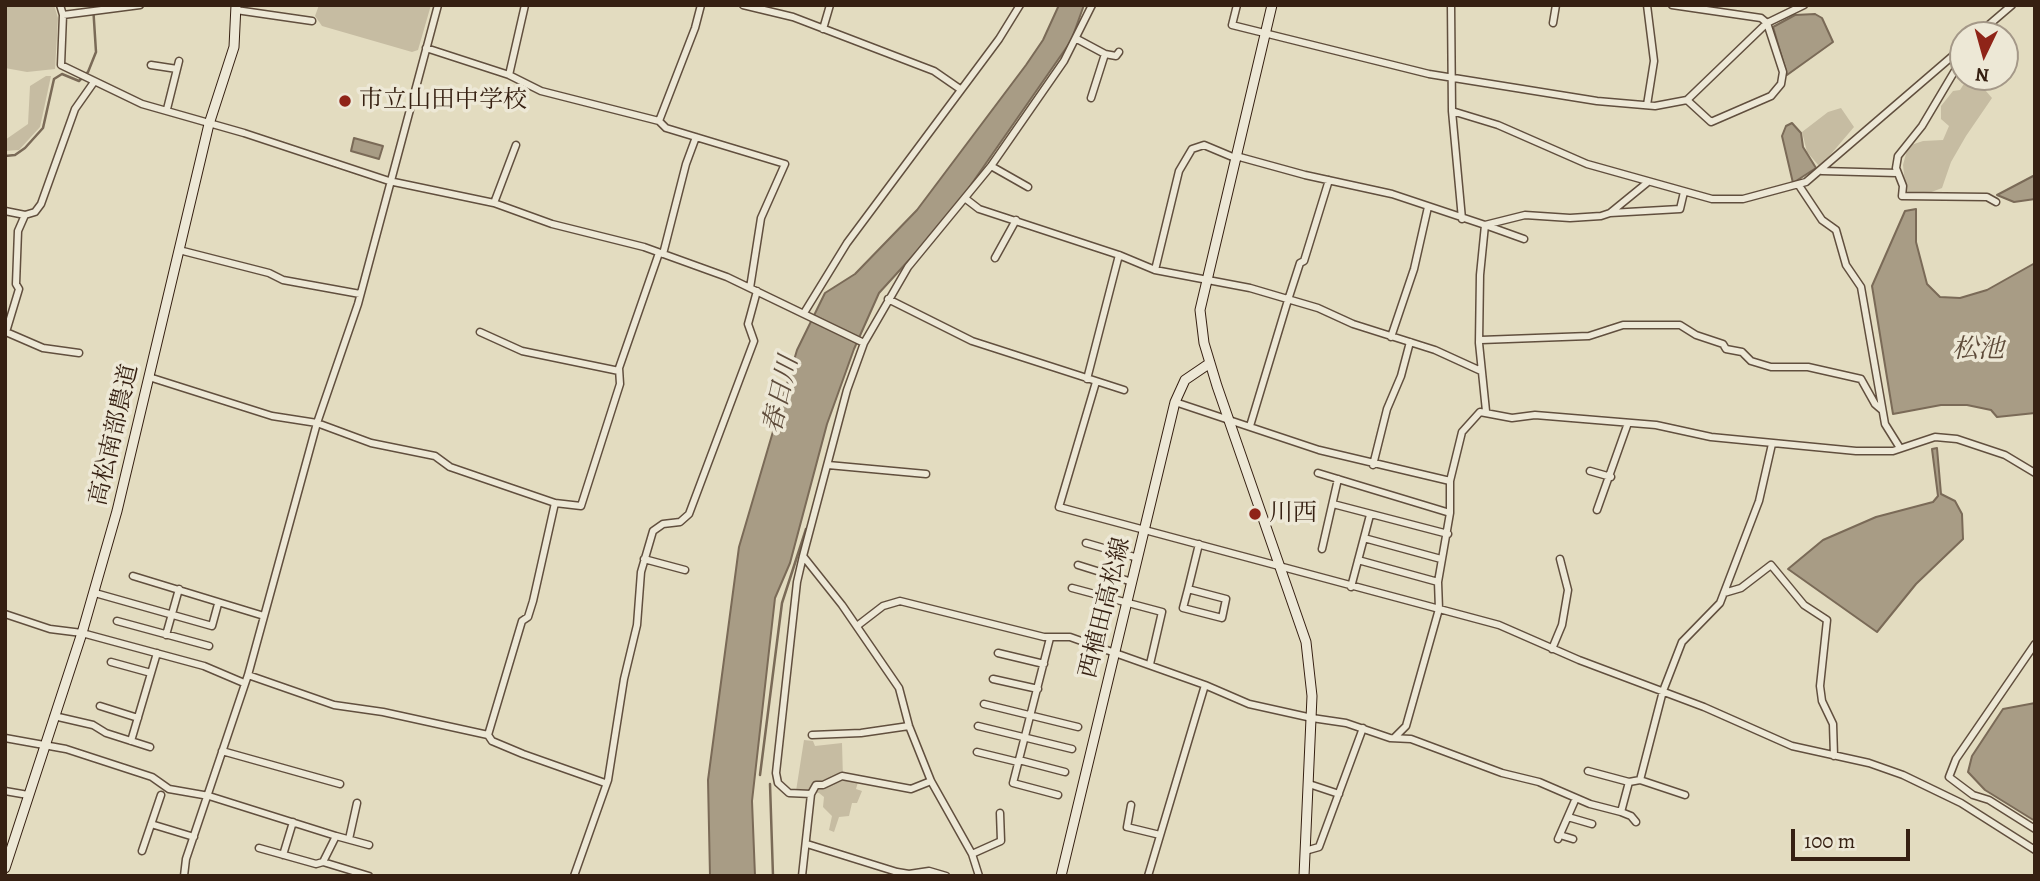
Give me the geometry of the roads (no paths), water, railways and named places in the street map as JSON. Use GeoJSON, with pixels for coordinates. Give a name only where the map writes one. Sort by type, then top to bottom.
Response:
{"type":"FeatureCollection","features":[{"type":"Feature","properties":{"kind":"main road"},"geometry":{"type":"LineString","coordinates":[[1272,5],[1201,296],[1201,326],[1228,418],[1306,642],[1312,719],[1304,876]]}},
{"type":"Feature","properties":{"kind":"main road","name":"高松南部農道"},"geometry":{"type":"LineString","coordinates":[[5,868],[94,593],[209,124],[234,47],[236,7]]}},
{"type":"Feature","properties":{"kind":"main road","name":"西植田高松線"},"geometry":{"type":"LineString","coordinates":[[1061,876],[1175,402],[1185,380],[1210,363]]}},
{"type":"Feature","properties":{"kind":"street"},"geometry":{"type":"LineString","coordinates":[[60,5],[63,15],[61,65],[142,104],[244,133],[389,181],[494,203],[552,224],[661,254],[753,289],[862,342]]}},
{"type":"Feature","properties":{"kind":"street"},"geometry":{"type":"LineString","coordinates":[[63,15],[140,5]]}},
{"type":"Feature","properties":{"kind":"street"},"geometry":{"type":"LineString","coordinates":[[184,876],[194,837],[248,675],[317,423],[360,295],[438,5]]}},
{"type":"Feature","properties":{"kind":"street"},"geometry":{"type":"LineString","coordinates":[[509,75],[525,5]]}},
{"type":"Feature","properties":{"kind":"street"},"geometry":{"type":"LineString","coordinates":[[659,121],[695,28],[701,5]]}},
{"type":"Feature","properties":{"kind":"street"},"geometry":{"type":"LineString","coordinates":[[743,5],[823,29],[934,71],[960,89]]}},
{"type":"Feature","properties":{"kind":"street"},"geometry":{"type":"LineString","coordinates":[[823,29],[830,5]]}},
{"type":"Feature","properties":{"kind":"street"},"geometry":{"type":"LineString","coordinates":[[805,314],[847,243],[999,39],[1020,5]]}},
{"type":"Feature","properties":{"kind":"street"},"geometry":{"type":"LineString","coordinates":[[811,794],[783,789],[776,773],[797,582],[862,342],[908,267],[992,166],[1077,39],[1092,5]]}},
{"type":"Feature","properties":{"kind":"street"},"geometry":{"type":"LineString","coordinates":[[1237,5],[1232,24],[1453,78],[1597,101],[1647,105],[1687,100],[1767,23],[1804,5]]}},
{"type":"Feature","properties":{"kind":"street"},"geometry":{"type":"LineString","coordinates":[[1451,5],[1452,111],[1462,219]]}},
{"type":"Feature","properties":{"kind":"street"},"geometry":{"type":"LineString","coordinates":[[1553,23],[1556,5]]}},
{"type":"Feature","properties":{"kind":"street"},"geometry":{"type":"LineString","coordinates":[[1647,5],[1654,61],[1647,105]]}},
{"type":"Feature","properties":{"kind":"street"},"geometry":{"type":"LineString","coordinates":[[1672,5],[1753,17],[1767,23],[1783,72],[1777,91],[1711,122],[1687,100]]}},
{"type":"Feature","properties":{"kind":"street"},"geometry":{"type":"LineString","coordinates":[[1993,21],[2012,5]]}},
{"type":"Feature","properties":{"kind":"street"},"geometry":{"type":"LineString","coordinates":[[236,7],[312,21]]}},
{"type":"Feature","properties":{"kind":"street"},"geometry":{"type":"LineString","coordinates":[[1077,39],[1105,54],[1116,56],[1119,52]]}},
{"type":"Feature","properties":{"kind":"street"},"geometry":{"type":"LineString","coordinates":[[426,48],[509,75],[541,91],[659,121],[666,128],[785,164],[761,218],[748,324],[754,341],[690,514],[680,522],[657,527],[644,559],[638,625],[605,783],[574,876]]}},
{"type":"Feature","properties":{"kind":"street"},"geometry":{"type":"LineString","coordinates":[[1091,98],[1105,54]]}},
{"type":"Feature","properties":{"kind":"street"},"geometry":{"type":"LineString","coordinates":[[1452,111],[1498,125],[1587,164],[1712,199],[1743,199],[1793,187],[1821,171],[1949,63]]}},
{"type":"Feature","properties":{"kind":"street"},"geometry":{"type":"LineString","coordinates":[[151,65],[178,65],[167,109]]}},
{"type":"Feature","properties":{"kind":"street"},"geometry":{"type":"LineString","coordinates":[[1949,77],[1922,127],[1898,156],[1897,173],[1903,186],[1902,196],[1987,197],[1996,202]]}},
{"type":"Feature","properties":{"kind":"street"},"geometry":{"type":"LineString","coordinates":[[5,211],[25,215],[35,212],[41,204],[87,78]]}},
{"type":"Feature","properties":{"kind":"street"},"geometry":{"type":"LineString","coordinates":[[149,377],[272,416],[317,423],[371,443],[435,456],[450,467],[555,503],[580,506],[620,384],[619,371],[661,254],[696,137]]}},
{"type":"Feature","properties":{"kind":"street"},"geometry":{"type":"LineString","coordinates":[[494,203],[516,145]]}},
{"type":"Feature","properties":{"kind":"street"},"geometry":{"type":"LineString","coordinates":[[1155,270],[1176,183],[1192,149],[1204,145],[1235,157],[1392,194],[1462,219],[1479,220],[1485,225],[1524,239]]}},
{"type":"Feature","properties":{"kind":"street"},"geometry":{"type":"LineString","coordinates":[[992,166],[1028,187]]}},
{"type":"Feature","properties":{"kind":"street"},"geometry":{"type":"LineString","coordinates":[[1821,171],[1897,173]]}},
{"type":"Feature","properties":{"kind":"street"},"geometry":{"type":"LineString","coordinates":[[1250,426],[1288,300],[1300,263],[1304,261],[1329,180]]}},
{"type":"Feature","properties":{"kind":"street"},"geometry":{"type":"LineString","coordinates":[[1610,213],[1648,182]]}},
{"type":"Feature","properties":{"kind":"street"},"geometry":{"type":"LineString","coordinates":[[1800,187],[1822,220],[1836,230],[1846,265],[1861,287],[1885,424],[1900,448]]}},
{"type":"Feature","properties":{"kind":"street"},"geometry":{"type":"LineString","coordinates":[[1485,225],[1525,215],[1582,218],[1610,213],[1680,209],[1684,192]]}},
{"type":"Feature","properties":{"kind":"street"},"geometry":{"type":"LineString","coordinates":[[966,199],[979,209],[1119,255],[1155,270],[1205,279],[1318,308],[1481,372]]}},
{"type":"Feature","properties":{"kind":"street"},"geometry":{"type":"LineString","coordinates":[[1391,337],[1414,269],[1428,207]]}},
{"type":"Feature","properties":{"kind":"street"},"geometry":{"type":"LineString","coordinates":[[25,215],[18,232],[16,284],[19,289],[6,332],[43,348],[79,353]]}},
{"type":"Feature","properties":{"kind":"street"},"geometry":{"type":"LineString","coordinates":[[995,258],[1016,220]]}},
{"type":"Feature","properties":{"kind":"street"},"geometry":{"type":"LineString","coordinates":[[1485,225],[1480,275],[1481,372],[1486,411]]}},
{"type":"Feature","properties":{"kind":"street"},"geometry":{"type":"LineString","coordinates":[[179,250],[298,284],[360,295]]}},
{"type":"Feature","properties":{"kind":"street"},"geometry":{"type":"LineString","coordinates":[[1087,379],[1119,255]]}},
{"type":"Feature","properties":{"kind":"street"},"geometry":{"type":"LineString","coordinates":[[888,299],[972,341],[1124,390]]}},
{"type":"Feature","properties":{"kind":"street"},"geometry":{"type":"LineString","coordinates":[[1482,340],[1589,336],[1623,325],[1680,325],[1696,335],[1723,344],[1726,349],[1742,352],[1751,361],[1771,367],[1808,367],[1861,379],[1875,404],[1882,410]]}},
{"type":"Feature","properties":{"kind":"street"},"geometry":{"type":"LineString","coordinates":[[480,332],[522,351],[619,371]]}},
{"type":"Feature","properties":{"kind":"street"},"geometry":{"type":"LineString","coordinates":[[1373,465],[1387,409],[1401,376],[1410,342]]}},
{"type":"Feature","properties":{"kind":"street"},"geometry":{"type":"LineString","coordinates":[[1096,382],[1059,507],[1144,532],[1199,544],[1499,625],[1792,746],[1869,763],[1939,792],[2035,850]]}},
{"type":"Feature","properties":{"kind":"street"},"geometry":{"type":"LineString","coordinates":[[1175,402],[1373,465],[1450,481]]}},
{"type":"Feature","properties":{"kind":"street"},"geometry":{"type":"LineString","coordinates":[[1394,738],[1406,726],[1439,609],[1438,582],[1448,534],[1450,481],[1462,432],[1468,422],[1486,411],[1512,418],[1535,415],[1628,423],[1772,444],[1856,451],[1900,448],[1935,437],[1957,439],[2005,455],[2035,473]]}},
{"type":"Feature","properties":{"kind":"street"},"geometry":{"type":"LineString","coordinates":[[1597,510],[1611,477],[1628,423]]}},
{"type":"Feature","properties":{"kind":"street"},"geometry":{"type":"LineString","coordinates":[[1640,780],[1663,691],[1682,642],[1720,603],[1759,501],[1772,444]]}},
{"type":"Feature","properties":{"kind":"street"},"geometry":{"type":"LineString","coordinates":[[828,465],[926,474]]}},
{"type":"Feature","properties":{"kind":"street"},"geometry":{"type":"LineString","coordinates":[[1590,471],[1611,477]]}},
{"type":"Feature","properties":{"kind":"street"},"geometry":{"type":"LineString","coordinates":[[1318,473],[1450,513]]}},
{"type":"Feature","properties":{"kind":"street"},"geometry":{"type":"LineString","coordinates":[[1322,549],[1338,479]]}},
{"type":"Feature","properties":{"kind":"street"},"geometry":{"type":"LineString","coordinates":[[488,736],[522,621],[528,617],[533,601],[555,503]]}},
{"type":"Feature","properties":{"kind":"street"},"geometry":{"type":"LineString","coordinates":[[1333,504],[1448,534]]}},
{"type":"Feature","properties":{"kind":"street"},"geometry":{"type":"LineString","coordinates":[[1351,587],[1370,515]]}},
{"type":"Feature","properties":{"kind":"street"},"geometry":{"type":"LineString","coordinates":[[1364,538],[1441,559]]}},
{"type":"Feature","properties":{"kind":"street"},"geometry":{"type":"LineString","coordinates":[[1086,543],[1138,558]]}},
{"type":"Feature","properties":{"kind":"street"},"geometry":{"type":"LineString","coordinates":[[1188,589],[1226,599],[1222,618],[1184,608],[1188,589],[1199,544]]}},
{"type":"Feature","properties":{"kind":"street"},"geometry":{"type":"LineString","coordinates":[[803,556],[857,626],[899,688],[909,726],[931,781],[972,854],[979,876]]}},
{"type":"Feature","properties":{"kind":"street"},"geometry":{"type":"LineString","coordinates":[[644,559],[685,570]]}},
{"type":"Feature","properties":{"kind":"street"},"geometry":{"type":"LineString","coordinates":[[1552,649],[1562,625],[1568,590],[1560,559]]}},
{"type":"Feature","properties":{"kind":"street"},"geometry":{"type":"LineString","coordinates":[[1358,560],[1438,582]]}},
{"type":"Feature","properties":{"kind":"street"},"geometry":{"type":"LineString","coordinates":[[1079,565],[1132,582]]}},
{"type":"Feature","properties":{"kind":"street"},"geometry":{"type":"LineString","coordinates":[[1724,593],[1741,588],[1771,565],[1804,605],[1827,620],[1821,686],[1822,701],[1833,724],[1834,756]]}},
{"type":"Feature","properties":{"kind":"street"},"geometry":{"type":"LineString","coordinates":[[133,576],[264,616]]}},
{"type":"Feature","properties":{"kind":"street"},"geometry":{"type":"LineString","coordinates":[[1072,587],[1162,612],[1150,664]]}},
{"type":"Feature","properties":{"kind":"street"},"geometry":{"type":"LineString","coordinates":[[166,635],[179,589]]}},
{"type":"Feature","properties":{"kind":"street"},"geometry":{"type":"LineString","coordinates":[[94,593],[212,626],[218,604]]}},
{"type":"Feature","properties":{"kind":"street"},"geometry":{"type":"LineString","coordinates":[[857,626],[883,606],[900,601],[1051,638],[1064,636],[1150,664],[1249,704],[1363,728],[1394,738],[1410,739],[1502,773],[1539,782],[1576,798],[1631,816],[1636,822]]}},
{"type":"Feature","properties":{"kind":"street"},"geometry":{"type":"LineString","coordinates":[[5,614],[50,629],[82,633],[204,666],[244,683]]}},
{"type":"Feature","properties":{"kind":"street"},"geometry":{"type":"LineString","coordinates":[[117,621],[209,646]]}},
{"type":"Feature","properties":{"kind":"street"},"geometry":{"type":"LineString","coordinates":[[1051,638],[1013,783],[1058,795]]}},
{"type":"Feature","properties":{"kind":"street"},"geometry":{"type":"LineString","coordinates":[[2035,644],[1956,759],[1949,777],[1973,794],[1989,800],[2035,829]]}},
{"type":"Feature","properties":{"kind":"street"},"geometry":{"type":"LineString","coordinates":[[131,741],[156,653]]}},
{"type":"Feature","properties":{"kind":"street"},"geometry":{"type":"LineString","coordinates":[[998,653],[1044,664]]}},
{"type":"Feature","properties":{"kind":"street"},"geometry":{"type":"LineString","coordinates":[[111,662],[151,673]]}},
{"type":"Feature","properties":{"kind":"street"},"geometry":{"type":"LineString","coordinates":[[248,675],[334,705],[383,712],[488,736],[492,741],[523,754],[605,783]]}},
{"type":"Feature","properties":{"kind":"street"},"geometry":{"type":"LineString","coordinates":[[993,679],[1038,689]]}},
{"type":"Feature","properties":{"kind":"street"},"geometry":{"type":"LineString","coordinates":[[1148,876],[1205,685]]}},
{"type":"Feature","properties":{"kind":"street"},"geometry":{"type":"LineString","coordinates":[[984,704],[1078,727]]}},
{"type":"Feature","properties":{"kind":"street"},"geometry":{"type":"LineString","coordinates":[[100,706],[138,718]]}},
{"type":"Feature","properties":{"kind":"street"},"geometry":{"type":"LineString","coordinates":[[54,716],[93,725],[150,747]]}},
{"type":"Feature","properties":{"kind":"street"},"geometry":{"type":"LineString","coordinates":[[812,735],[862,733],[909,726]]}},
{"type":"Feature","properties":{"kind":"street"},"geometry":{"type":"LineString","coordinates":[[978,726],[1072,749]]}},
{"type":"Feature","properties":{"kind":"street"},"geometry":{"type":"LineString","coordinates":[[1406,726],[1410,739]]}},
{"type":"Feature","properties":{"kind":"street"},"geometry":{"type":"LineString","coordinates":[[1305,851],[1319,847],[1363,728]]}},
{"type":"Feature","properties":{"kind":"street"},"geometry":{"type":"LineString","coordinates":[[5,738],[66,749],[152,777],[169,789],[209,796],[369,845]]}},
{"type":"Feature","properties":{"kind":"street"},"geometry":{"type":"LineString","coordinates":[[222,751],[340,784]]}},
{"type":"Feature","properties":{"kind":"street"},"geometry":{"type":"LineString","coordinates":[[977,752],[1065,772]]}},
{"type":"Feature","properties":{"kind":"street"},"geometry":{"type":"LineString","coordinates":[[1588,771],[1629,782],[1640,780],[1685,795]]}},
{"type":"Feature","properties":{"kind":"street"},"geometry":{"type":"LineString","coordinates":[[802,876],[811,794],[816,785],[823,785],[842,776],[911,789],[931,781]]}},
{"type":"Feature","properties":{"kind":"street"},"geometry":{"type":"LineString","coordinates":[[1620,812],[1629,782]]}},
{"type":"Feature","properties":{"kind":"street"},"geometry":{"type":"LineString","coordinates":[[1309,784],[1339,794]]}},
{"type":"Feature","properties":{"kind":"street"},"geometry":{"type":"LineString","coordinates":[[5,791],[29,795]]}},
{"type":"Feature","properties":{"kind":"street"},"geometry":{"type":"LineString","coordinates":[[142,851],[161,795]]}},
{"type":"Feature","properties":{"kind":"street"},"geometry":{"type":"LineString","coordinates":[[1573,839],[1559,837],[1576,798]]}},
{"type":"Feature","properties":{"kind":"street"},"geometry":{"type":"LineString","coordinates":[[349,839],[357,803]]}},
{"type":"Feature","properties":{"kind":"street"},"geometry":{"type":"LineString","coordinates":[[1131,805],[1127,827],[1160,835]]}},
{"type":"Feature","properties":{"kind":"street"},"geometry":{"type":"LineString","coordinates":[[972,854],[1001,841],[1000,813]]}},
{"type":"Feature","properties":{"kind":"street"},"geometry":{"type":"LineString","coordinates":[[1568,817],[1592,824]]}},
{"type":"Feature","properties":{"kind":"street"},"geometry":{"type":"LineString","coordinates":[[283,855],[293,822]]}},
{"type":"Feature","properties":{"kind":"street"},"geometry":{"type":"LineString","coordinates":[[151,824],[194,837]]}},
{"type":"Feature","properties":{"kind":"street"},"geometry":{"type":"LineString","coordinates":[[323,862],[336,836]]}},
{"type":"Feature","properties":{"kind":"street"},"geometry":{"type":"LineString","coordinates":[[807,844],[897,872],[909,874],[929,871],[946,876]]}},
{"type":"Feature","properties":{"kind":"street"},"geometry":{"type":"LineString","coordinates":[[259,848],[316,864],[323,862],[369,876]]}},
{"type":"Feature","properties":{"kind":"water"},"geometry":{"type":"Polygon","coordinates":[[[1059,5],[1084,5],[1071,41],[950,215],[879,293],[854,349],[827,424],[790,563],[775,598],[752,801],[755,876],[710,876],[708,780],[739,547],[797,350],[825,293],[855,274],[917,210],[1026,65],[1043,40],[1059,5]]]}},
{"type":"Feature","properties":{"kind":"water"},"geometry":{"type":"Polygon","coordinates":[[[1815,14],[1822,18],[1833,42],[1787,75],[1773,27],[1795,15],[1815,14]]]}},
{"type":"Feature","properties":{"kind":"water"},"geometry":{"type":"Polygon","coordinates":[[[1792,123],[1801,133],[1803,147],[1816,168],[1793,183],[1782,136],[1786,126],[1792,123]]]}},
{"type":"Feature","properties":{"kind":"water"},"geometry":{"type":"Polygon","coordinates":[[[354,138],[383,146],[379,159],[351,151],[354,138]]]}},
{"type":"Feature","properties":{"kind":"water"},"geometry":{"type":"Polygon","coordinates":[[[2035,175],[2035,199],[2014,202],[1997,195],[2035,175]]]}},
{"type":"Feature","properties":{"kind":"water","name":"松池"},"geometry":{"type":"Polygon","coordinates":[[[1916,209],[1916,242],[1927,284],[1940,297],[1960,298],[1987,290],[2035,263],[2035,413],[1997,417],[1991,410],[1967,405],[1941,405],[1893,414],[1872,286],[1905,211],[1916,209]]]}},
{"type":"Feature","properties":{"kind":"water"},"geometry":{"type":"Polygon","coordinates":[[[1937,448],[1941,494],[1955,501],[1962,514],[1963,539],[1916,584],[1877,632],[1788,569],[1823,540],[1876,517],[1933,502],[1938,496],[1932,449],[1937,448]]]}},
{"type":"Feature","properties":{"kind":"water"},"geometry":{"type":"Polygon","coordinates":[[[2035,703],[2035,821],[1985,790],[1968,772],[1972,756],[2003,709],[2035,703]]]}},
{"type":"Feature","properties":{"kind":"waterway"},"geometry":{"type":"LineString","coordinates":[[5,156],[15,155],[25,148],[43,128],[54,79],[62,74],[79,81],[88,72],[96,52],[93,5]]}},
{"type":"Feature","properties":{"kind":"waterway"},"geometry":{"type":"LineString","coordinates":[[760,775],[782,603],[806,529]]}},
{"type":"Feature","properties":{"kind":"waterway"},"geometry":{"type":"LineString","coordinates":[[770,784],[773,876]]}},
{"type":"Feature","properties":{"kind":"place","name":"市立山田中学校"},"geometry":{"type":"Point","coordinates":[345,101]}},
{"type":"Feature","properties":{"kind":"place","name":"川西"},"geometry":{"type":"Point","coordinates":[1255,514]}},
{"type":"Feature","properties":{"kind":"water label","name":"春日川"},"geometry":{"type":"Point","coordinates":[782,395]}}]}
